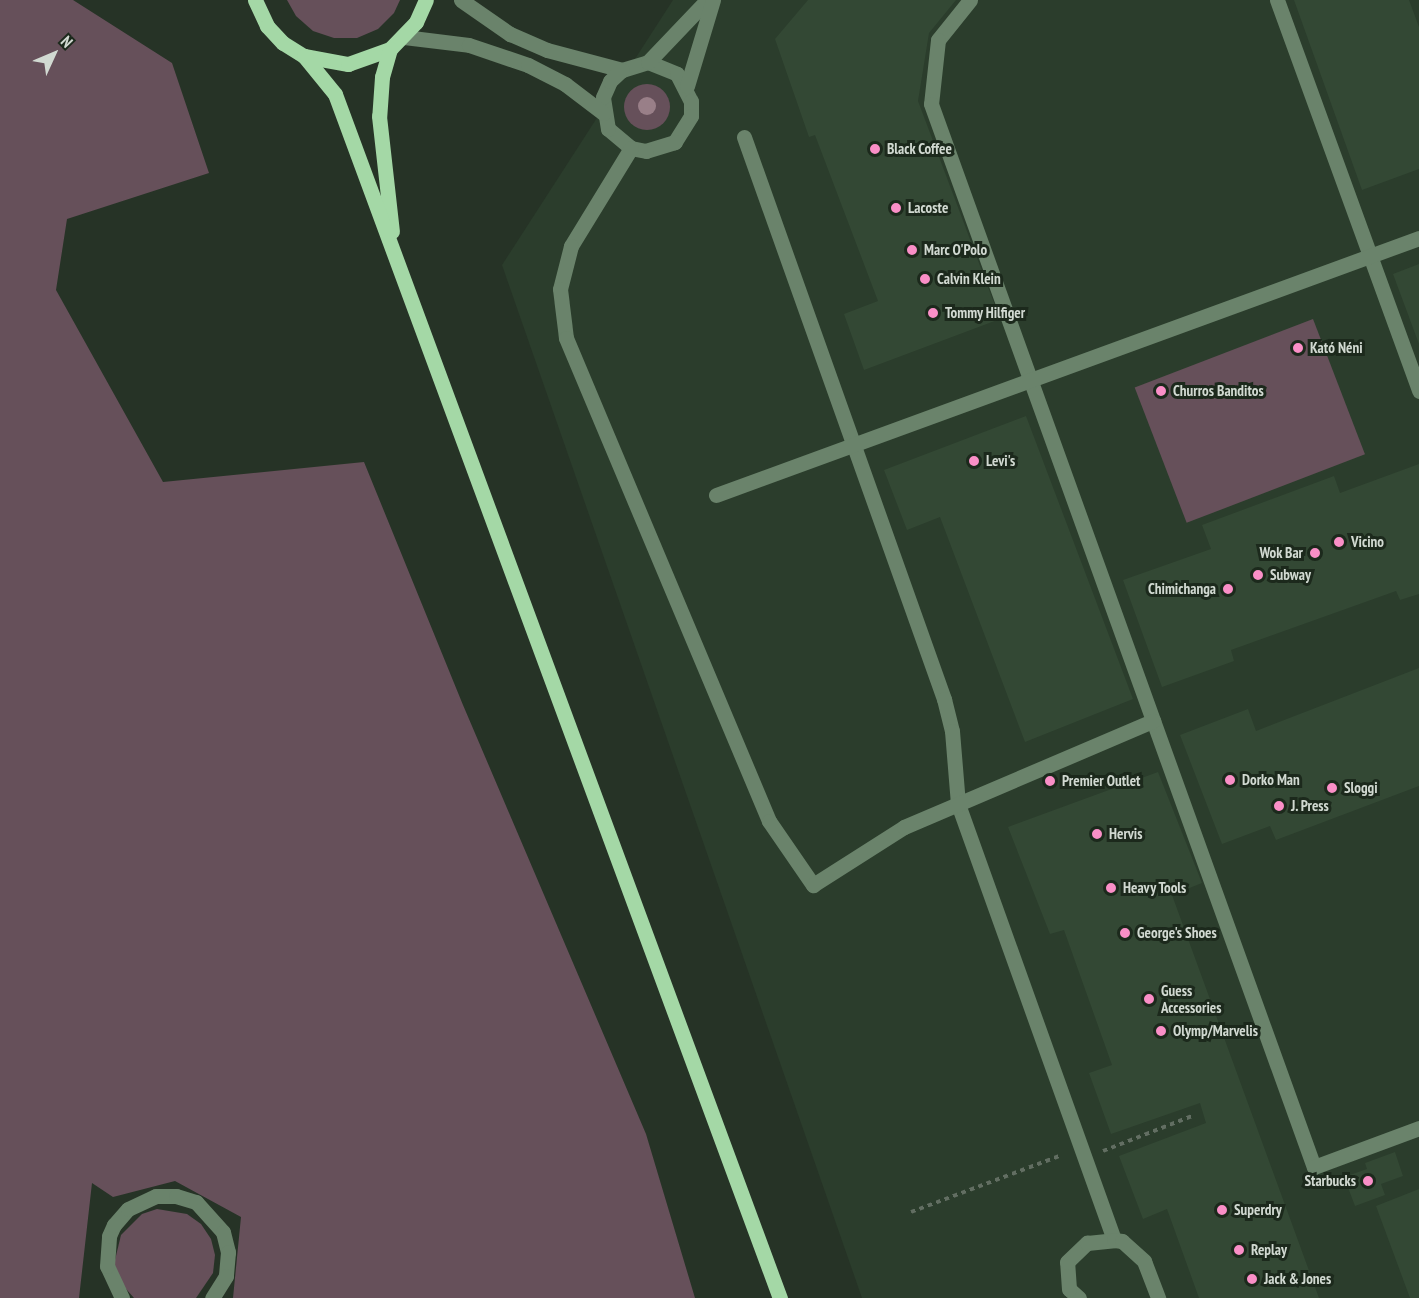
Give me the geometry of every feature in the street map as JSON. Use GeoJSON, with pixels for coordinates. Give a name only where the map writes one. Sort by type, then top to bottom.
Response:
{"type":"FeatureCollection","features":[{"type":"Feature","properties":{"kind":"main road"},"geometry":{"type":"LineString","coordinates":[[255,0],[267,26],[283,44],[304,56],[348,64],[390,49],[404,37],[426,0]]}},
{"type":"Feature","properties":{"kind":"main road"},"geometry":{"type":"LineString","coordinates":[[390,49],[382,77],[379,116],[395,254]]}},
{"type":"Feature","properties":{"kind":"main road"},"geometry":{"type":"LineString","coordinates":[[304,56],[334,94],[395,254],[599,817],[780,1298]]}},
{"type":"Feature","properties":{"kind":"street"},"geometry":{"type":"LineString","coordinates":[[461,0],[510,33],[547,50],[622,70]]}},
{"type":"Feature","properties":{"kind":"street"},"geometry":{"type":"LineString","coordinates":[[648,62],[707,0]]}},
{"type":"Feature","properties":{"kind":"street"},"geometry":{"type":"LineString","coordinates":[[687,86],[664,65],[648,62],[622,70],[610,81],[603,97],[603,113],[608,129],[631,148],[646,152],[675,142],[691,116],[687,86],[713,0]]}},
{"type":"Feature","properties":{"kind":"street"},"geometry":{"type":"LineString","coordinates":[[970,0],[938,40],[931,104],[1314,1167],[1419,1128]]}},
{"type":"Feature","properties":{"kind":"street"},"geometry":{"type":"LineString","coordinates":[[1276,0],[1419,391]]}},
{"type":"Feature","properties":{"kind":"street"},"geometry":{"type":"LineString","coordinates":[[404,37],[469,45],[528,65],[565,84],[603,113]]}},
{"type":"Feature","properties":{"kind":"street"},"geometry":{"type":"LineString","coordinates":[[744,137],[944,699],[952,731],[958,804],[1114,1240]]}},
{"type":"Feature","properties":{"kind":"street"},"geometry":{"type":"LineString","coordinates":[[631,148],[571,246],[560,289],[566,338],[769,821],[813,885],[904,827],[1153,721]]}},
{"type":"Feature","properties":{"kind":"street"},"geometry":{"type":"LineString","coordinates":[[716,495],[1419,238]]}},
{"type":"Feature","properties":{"kind":"street"},"geometry":{"type":"LineString","coordinates":[[122,1298],[107,1266],[109,1236],[114,1225],[128,1209],[156,1196],[176,1196],[196,1202],[223,1232],[228,1252],[226,1276],[212,1298]]}},
{"type":"Feature","properties":{"kind":"street"},"geometry":{"type":"LineString","coordinates":[[1079,1298],[1069,1289],[1066,1262],[1087,1243],[1114,1240],[1122,1241],[1144,1261],[1158,1298]]}},
{"type":"Feature","properties":{"kind":"path"},"geometry":{"type":"LineString","coordinates":[[911,1212],[1069,1153],[1085,1157],[1192,1116]]}},
{"type":"Feature","properties":{"kind":"shaded area"},"geometry":{"type":"Polygon","coordinates":[[[0,0],[73,0],[172,63],[209,173],[67,219],[56,290],[163,482],[364,462],[463,705],[646,1134],[695,1298],[233,1298],[241,1217],[175,1181],[113,1197],[92,1183],[79,1298],[0,1298],[0,0]]]}},
{"type":"Feature","properties":{"kind":"shaded area"},"geometry":{"type":"Polygon","coordinates":[[[287,0],[400,0],[394,13],[378,29],[357,38],[334,38],[313,31],[296,16],[287,0]]]}},
{"type":"Feature","properties":{"kind":"shaded area","name":"Premier Outlet"},"geometry":{"type":"Polygon","coordinates":[[[673,0],[1419,0],[1419,1298],[862,1298],[502,265],[673,0]]]}},
{"type":"Feature","properties":{"kind":"shaded area"},"geometry":{"type":"Polygon","coordinates":[[[647,84],[663,91],[670,107],[663,123],[647,130],[631,123],[624,107],[631,91],[647,84]]]}},
{"type":"Feature","properties":{"kind":"shaded area"},"geometry":{"type":"Polygon","coordinates":[[[1313,319],[1365,454],[1187,523],[1135,387],[1313,319]]]}},
{"type":"Feature","properties":{"kind":"shaded area"},"geometry":{"type":"Polygon","coordinates":[[[157,1209],[187,1214],[201,1224],[211,1239],[215,1255],[213,1273],[196,1298],[134,1298],[119,1281],[114,1264],[121,1235],[142,1214],[157,1209]]]}},
{"type":"Feature","properties":{"kind":"building"},"geometry":{"type":"Polygon","coordinates":[[[808,0],[956,0],[929,33],[918,101],[1000,319],[864,370],[844,314],[878,301],[815,135],[809,137],[775,39],[808,0]]]}},
{"type":"Feature","properties":{"kind":"building"},"geometry":{"type":"Polygon","coordinates":[[[1294,0],[1409,0],[1419,27],[1419,169],[1362,190],[1294,0]]]}},
{"type":"Feature","properties":{"kind":"building"},"geometry":{"type":"Polygon","coordinates":[[[1419,264],[1419,344],[1393,274],[1419,264]]]}},
{"type":"Feature","properties":{"kind":"building"},"geometry":{"type":"Polygon","coordinates":[[[1026,416],[1133,699],[1025,742],[940,517],[907,530],[884,470],[1026,416]]]}},
{"type":"Feature","properties":{"kind":"building"},"geometry":{"type":"Polygon","coordinates":[[[1419,464],[1419,594],[1400,600],[1396,591],[1231,650],[1234,661],[1162,687],[1123,580],[1211,549],[1202,525],[1334,476],[1340,493],[1419,464]]]}},
{"type":"Feature","properties":{"kind":"building"},"geometry":{"type":"Polygon","coordinates":[[[1419,668],[1419,786],[1276,840],[1270,826],[1222,844],[1180,735],[1248,709],[1256,731],[1419,668]]]}},
{"type":"Feature","properties":{"kind":"building"},"geometry":{"type":"Polygon","coordinates":[[[1158,772],[1202,883],[1172,895],[1319,1298],[1199,1298],[1167,1209],[1143,1219],[1119,1156],[1206,1123],[1200,1103],[1111,1134],[1089,1073],[1112,1065],[1064,930],[1050,934],[1008,827],[1158,772]]]}},
{"type":"Feature","properties":{"kind":"building","name":"Starbucks"},"geometry":{"type":"Polygon","coordinates":[[[1395,1152],[1403,1176],[1381,1184],[1385,1195],[1355,1206],[1344,1177],[1367,1169],[1365,1163],[1395,1152]]]}},
{"type":"Feature","properties":{"kind":"building"},"geometry":{"type":"Polygon","coordinates":[[[1419,1189],[1419,1298],[1410,1298],[1376,1206],[1419,1189]]]}},
{"type":"Feature","properties":{"kind":"place","name":"Black Coffee"},"geometry":{"type":"Point","coordinates":[875,149]}},
{"type":"Feature","properties":{"kind":"place","name":"Lacoste"},"geometry":{"type":"Point","coordinates":[896,208]}},
{"type":"Feature","properties":{"kind":"place","name":"Marc O'Polo"},"geometry":{"type":"Point","coordinates":[912,250]}},
{"type":"Feature","properties":{"kind":"place","name":"Calvin Klein"},"geometry":{"type":"Point","coordinates":[925,279]}},
{"type":"Feature","properties":{"kind":"place","name":"Tommy Hilfiger"},"geometry":{"type":"Point","coordinates":[933,313]}},
{"type":"Feature","properties":{"kind":"place","name":"Kató Néni"},"geometry":{"type":"Point","coordinates":[1298,348]}},
{"type":"Feature","properties":{"kind":"place","name":"Churros Banditos"},"geometry":{"type":"Point","coordinates":[1161,391]}},
{"type":"Feature","properties":{"kind":"place","name":"Levi's"},"geometry":{"type":"Point","coordinates":[974,461]}},
{"type":"Feature","properties":{"kind":"place","name":"Vicino"},"geometry":{"type":"Point","coordinates":[1339,542]}},
{"type":"Feature","properties":{"kind":"place","name":"Wok Bar"},"geometry":{"type":"Point","coordinates":[1315,553]}},
{"type":"Feature","properties":{"kind":"place","name":"Subway"},"geometry":{"type":"Point","coordinates":[1258,575]}},
{"type":"Feature","properties":{"kind":"place","name":"Chimichanga"},"geometry":{"type":"Point","coordinates":[1228,589]}},
{"type":"Feature","properties":{"kind":"place","name":"Dorko Man"},"geometry":{"type":"Point","coordinates":[1230,780]}},
{"type":"Feature","properties":{"kind":"place","name":"Premier Outlet"},"geometry":{"type":"Point","coordinates":[1050,781]}},
{"type":"Feature","properties":{"kind":"place","name":"Sloggi"},"geometry":{"type":"Point","coordinates":[1332,788]}},
{"type":"Feature","properties":{"kind":"place","name":"J. Press"},"geometry":{"type":"Point","coordinates":[1279,806]}},
{"type":"Feature","properties":{"kind":"place","name":"Hervis"},"geometry":{"type":"Point","coordinates":[1097,834]}},
{"type":"Feature","properties":{"kind":"place","name":"Heavy Tools"},"geometry":{"type":"Point","coordinates":[1111,888]}},
{"type":"Feature","properties":{"kind":"place","name":"George's Shoes"},"geometry":{"type":"Point","coordinates":[1125,933]}},
{"type":"Feature","properties":{"kind":"place","name":"Guess Accessories"},"geometry":{"type":"Point","coordinates":[1149,999]}},
{"type":"Feature","properties":{"kind":"place","name":"Olymp/Marvelis"},"geometry":{"type":"Point","coordinates":[1161,1031]}},
{"type":"Feature","properties":{"kind":"place","name":"Starbucks"},"geometry":{"type":"Point","coordinates":[1368,1181]}},
{"type":"Feature","properties":{"kind":"place","name":"Superdry"},"geometry":{"type":"Point","coordinates":[1222,1210]}},
{"type":"Feature","properties":{"kind":"place","name":"Replay"},"geometry":{"type":"Point","coordinates":[1239,1250]}},
{"type":"Feature","properties":{"kind":"place","name":"Jack & Jones"},"geometry":{"type":"Point","coordinates":[1252,1279]}}]}
